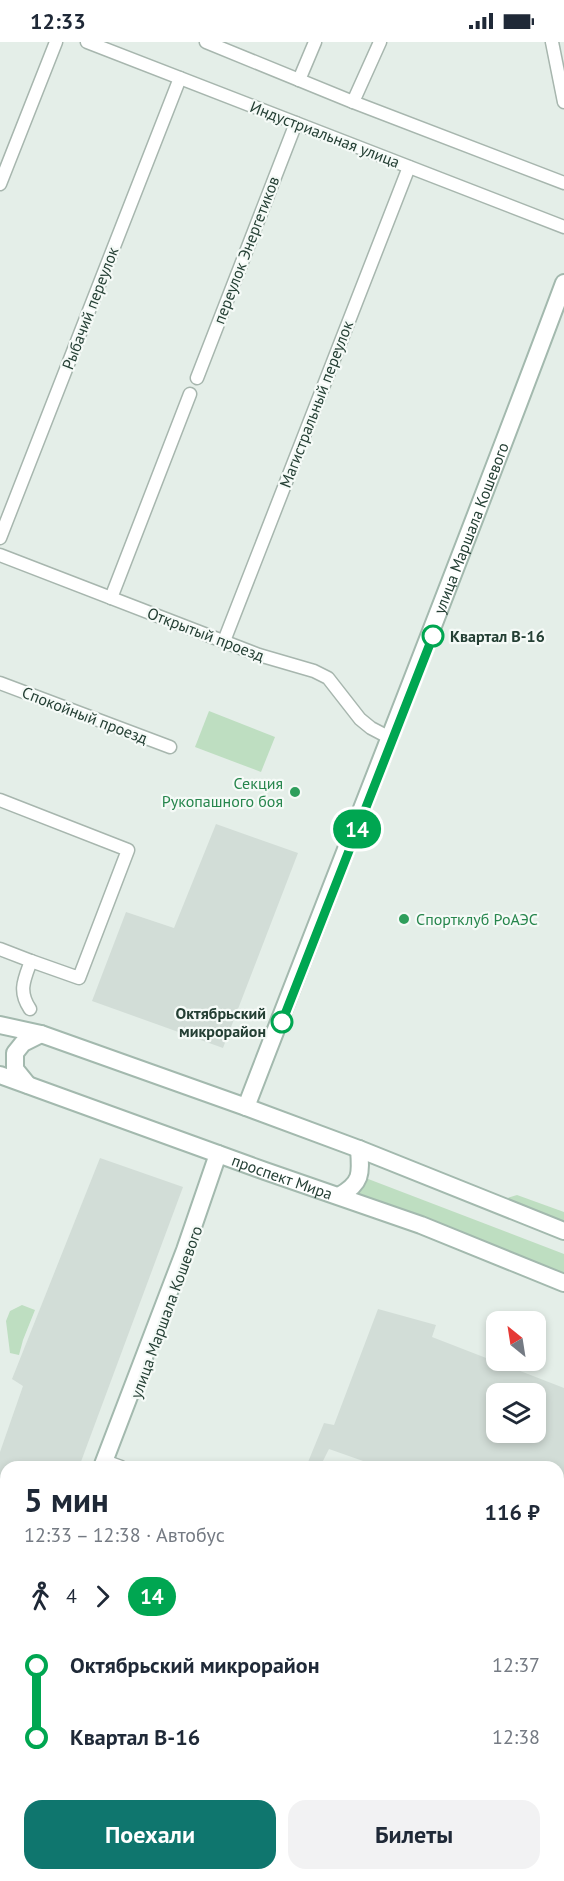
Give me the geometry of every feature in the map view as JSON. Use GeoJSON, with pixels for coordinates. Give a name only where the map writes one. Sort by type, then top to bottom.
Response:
{"type":"FeatureCollection","features":[{"type":"Feature","properties":{"kind":"street"},"geometry":{"type":"LineString","coordinates":[[0,184],[56,42]]}},
{"type":"Feature","properties":{"kind":"street","name":"Индустриальная улица"},"geometry":{"type":"LineString","coordinates":[[87,42],[564,227]]}},
{"type":"Feature","properties":{"kind":"street"},"geometry":{"type":"LineString","coordinates":[[206,42],[221,45],[353,102],[564,183]]}},
{"type":"Feature","properties":{"kind":"street"},"geometry":{"type":"LineString","coordinates":[[300,80],[315,42]]}},
{"type":"Feature","properties":{"kind":"street"},"geometry":{"type":"LineString","coordinates":[[353,102],[380,42]]}},
{"type":"Feature","properties":{"kind":"street"},"geometry":{"type":"LineString","coordinates":[[552,42],[564,102]]}},
{"type":"Feature","properties":{"kind":"street","name":"Рыбачий переулок"},"geometry":{"type":"LineString","coordinates":[[0,538],[180,78]]}},
{"type":"Feature","properties":{"kind":"street","name":"переулок Энергетиков"},"geometry":{"type":"LineString","coordinates":[[197,378],[296,123]]}},
{"type":"Feature","properties":{"kind":"street","name":"Магистральный переулок"},"geometry":{"type":"LineString","coordinates":[[224,641],[409,167]]}},
{"type":"Feature","properties":{"kind":"street","name":"улица Маршала Кошевого"},"geometry":{"type":"LineString","coordinates":[[248,1108],[564,283]]}},
{"type":"Feature","properties":{"kind":"street","name":"улица Маршала Кошевого"},"geometry":{"type":"LineString","coordinates":[[390,739],[512,434],[564,295]]}},
{"type":"Feature","properties":{"kind":"street"},"geometry":{"type":"LineString","coordinates":[[111,598],[190,394]]}},
{"type":"Feature","properties":{"kind":"street","name":"Открытый проезд"},"geometry":{"type":"LineString","coordinates":[[0,555],[259,655],[314,671],[328,678],[360,719],[390,739]]}},
{"type":"Feature","properties":{"kind":"street","name":"Спокойный проезд"},"geometry":{"type":"LineString","coordinates":[[0,683],[170,747]]}},
{"type":"Feature","properties":{"kind":"street"},"geometry":{"type":"LineString","coordinates":[[0,800],[128,850],[79,978],[0,950]]}},
{"type":"Feature","properties":{"kind":"street"},"geometry":{"type":"LineString","coordinates":[[30,1009],[24,1000],[23,984],[31,961]]}},
{"type":"Feature","properties":{"kind":"street"},"geometry":{"type":"LineString","coordinates":[[0,1025],[41,1034],[248,1108],[359,1149],[564,1231]]}},
{"type":"Feature","properties":{"kind":"street"},"geometry":{"type":"LineString","coordinates":[[28,1085],[15,1069],[15,1053],[23,1043],[41,1034]]}},
{"type":"Feature","properties":{"kind":"street","name":"проспект Мира"},"geometry":{"type":"LineString","coordinates":[[0,1075],[421,1225],[564,1283]]}},
{"type":"Feature","properties":{"kind":"street"},"geometry":{"type":"LineString","coordinates":[[339,1196],[352,1189],[361,1174],[359,1149]]}},
{"type":"Feature","properties":{"kind":"street","name":"улица Маршала Кошевого"},"geometry":{"type":"LineString","coordinates":[[112,1461],[189,1251],[220,1155]]}},
{"type":"Feature","properties":{"kind":"shaded area"},"geometry":{"type":"Polygon","coordinates":[[[216,824],[298,853],[223,1048],[92,1001],[126,912],[174,928],[216,824]]]}},
{"type":"Feature","properties":{"kind":"shaded area"},"geometry":{"type":"Polygon","coordinates":[[[100,1158],[183,1187],[81,1461],[0,1461],[0,1452],[23,1386],[12,1379],[100,1158]]]}},
{"type":"Feature","properties":{"kind":"shaded area"},"geometry":{"type":"Polygon","coordinates":[[[378,1309],[436,1325],[432,1337],[486,1358],[486,1371],[520,1371],[564,1388],[564,1461],[363,1461],[329,1449],[323,1461],[308,1461],[324,1423],[334,1425],[378,1309]]]}},
{"type":"Feature","properties":{"kind":"green space"},"geometry":{"type":"Polygon","coordinates":[[[209,711],[275,737],[261,772],[195,747],[209,711]]]}},
{"type":"Feature","properties":{"kind":"green space"},"geometry":{"type":"Polygon","coordinates":[[[363,1177],[564,1254],[564,1276],[353,1196],[363,1187],[363,1177]]]}},
{"type":"Feature","properties":{"kind":"green space"},"geometry":{"type":"Polygon","coordinates":[[[517,1195],[564,1212],[564,1229],[495,1202],[517,1195]]]}},
{"type":"Feature","properties":{"kind":"green space"},"geometry":{"type":"Polygon","coordinates":[[[22,1305],[35,1310],[19,1355],[10,1353],[6,1321],[10,1311],[22,1305]]]}},
{"type":"Feature","properties":{"kind":"bus line","name":"14"},"geometry":{"type":"LineString","coordinates":[[282,1022],[433,636]]}},
{"type":"Feature","properties":{"kind":"place","name":"Квартал В-16"},"geometry":{"type":"Point","coordinates":[433,636]}},
{"type":"Feature","properties":{"kind":"place","name":"Секция Рукопашного боя"},"geometry":{"type":"Point","coordinates":[295,792]}},
{"type":"Feature","properties":{"kind":"place","name":"Спортклуб РоАЭС"},"geometry":{"type":"Point","coordinates":[404,919]}},
{"type":"Feature","properties":{"kind":"place","name":"Октябрьский микрорайон"},"geometry":{"type":"Point","coordinates":[282,1022]}}]}
